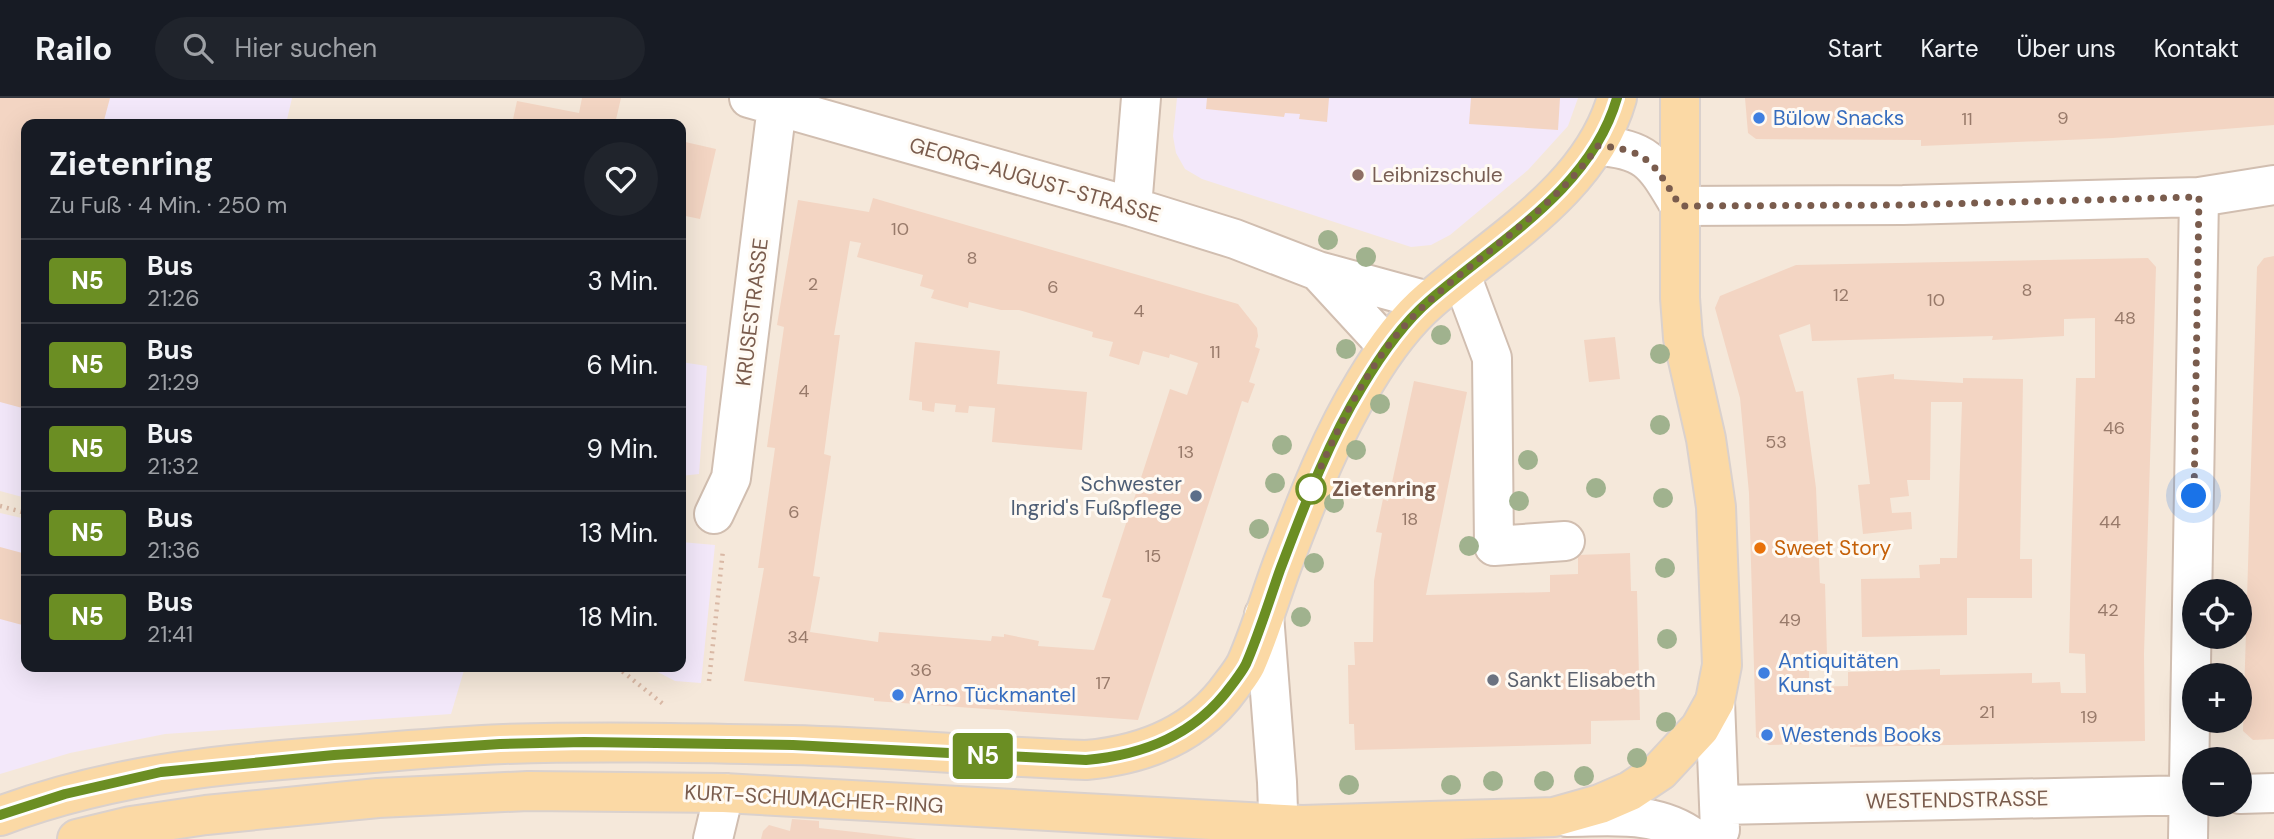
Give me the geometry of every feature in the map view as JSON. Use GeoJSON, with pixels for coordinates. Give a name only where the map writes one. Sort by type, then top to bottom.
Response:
{"type":"FeatureCollection","features":[{"type":"Feature","properties":{"kind":"main road"},"geometry":{"type":"LineString","coordinates":[[0,816],[41,800],[161,772],[334,755],[500,744],[584,742],[793,745],[1086,760],[1119,757],[1175,737],[1196,723],[1220,701],[1245,667],[1328,447],[1387,346],[1428,301],[1556,195],[1598,146],[1617,98]]}},
{"type":"Feature","properties":{"kind":"main road"},"geometry":{"type":"LineString","coordinates":[[1680,98],[1680,206]]}},
{"type":"Feature","properties":{"kind":"main road","name":"KURT-SCHUMACHER-RING"},"geometry":{"type":"LineString","coordinates":[[77,839],[131,833],[206,815],[378,798],[528,791],[724,793],[1279,831],[1554,817],[1610,799],[1630,791],[1660,771],[1700,728],[1715,701],[1722,665],[1716,507],[1706,439],[1683,338],[1678,254],[1680,206]]}},
{"type":"Feature","properties":{"kind":"street"},"geometry":{"type":"LineString","coordinates":[[1132,207],[1141,98]]}},
{"type":"Feature","properties":{"kind":"street","name":"GEORG-AUGUST-STRASSE"},"geometry":{"type":"LineString","coordinates":[[763,102],[1132,207],[1235,239],[1318,271],[1428,301]]}},
{"type":"Feature","properties":{"kind":"street","name":"KRUSESTRASSE"},"geometry":{"type":"LineString","coordinates":[[719,531],[731,478],[763,102]]}},
{"type":"Feature","properties":{"kind":"street"},"geometry":{"type":"LineString","coordinates":[[1598,146],[1632,150],[1644,157],[1658,169],[1680,206],[1903,205],[2199,197],[2274,185]]}},
{"type":"Feature","properties":{"kind":"street"},"geometry":{"type":"LineString","coordinates":[[2193,747],[2199,197]]}},
{"type":"Feature","properties":{"kind":"street","name":"GEORG-AUGUST-STRASSE"},"geometry":{"type":"LineString","coordinates":[[1318,271],[1387,346]]}},
{"type":"Feature","properties":{"kind":"street"},"geometry":{"type":"LineString","coordinates":[[1461,275],[1492,358],[1494,546],[1565,541]]}},
{"type":"Feature","properties":{"kind":"street"},"geometry":{"type":"LineString","coordinates":[[1264,615],[1279,831]]}},
{"type":"Feature","properties":{"kind":"street"},"geometry":{"type":"LineString","coordinates":[[1715,701],[1720,822]]}},
{"type":"Feature","properties":{"kind":"street"},"geometry":{"type":"LineString","coordinates":[[713,839],[724,793]]}},
{"type":"Feature","properties":{"kind":"street"},"geometry":{"type":"LineString","coordinates":[[2252,794],[2274,793]]}},
{"type":"Feature","properties":{"kind":"street","name":"WESTENDSTRASSE"},"geometry":{"type":"LineString","coordinates":[[1720,822],[2182,796]]}},
{"type":"Feature","properties":{"kind":"street","name":"KURT-SCHUMACHER-RING"},"geometry":{"type":"LineString","coordinates":[[1554,817],[1643,817],[1665,821],[1695,839]]}},
{"type":"Feature","properties":{"kind":"street"},"geometry":{"type":"LineString","coordinates":[[2189,839],[2190,817]]}},
{"type":"Feature","properties":{"kind":"path"},"geometry":{"type":"LineString","coordinates":[[0,506],[21,512]]}},
{"type":"Feature","properties":{"kind":"path"},"geometry":{"type":"LineString","coordinates":[[709,681],[719,531]]}},
{"type":"Feature","properties":{"kind":"path"},"geometry":{"type":"LineString","coordinates":[[623,672],[669,709]]}},
{"type":"Feature","properties":{"kind":"shaded area"},"geometry":{"type":"Polygon","coordinates":[[[0,98],[2274,98],[2274,839],[0,839],[0,98]]]}},
{"type":"Feature","properties":{"kind":"shaded area"},"geometry":{"type":"Polygon","coordinates":[[[0,98],[292,98],[287,119],[21,119],[21,497],[0,491],[0,98]]]}},
{"type":"Feature","properties":{"kind":"shaded area","name":"Leibnizschule"},"geometry":{"type":"Polygon","coordinates":[[[1177,98],[1578,98],[1568,126],[1528,170],[1450,235],[1431,245],[1411,247],[1202,179],[1185,169],[1176,153],[1173,136],[1177,98]]]}},
{"type":"Feature","properties":{"kind":"shaded area"},"geometry":{"type":"Polygon","coordinates":[[[686,363],[707,366],[699,474],[686,475],[686,363]]]}},
{"type":"Feature","properties":{"kind":"shaded area"},"geometry":{"type":"Polygon","coordinates":[[[0,513],[21,518],[21,672],[464,672],[451,714],[165,734],[70,753],[0,774],[0,513]]]}},
{"type":"Feature","properties":{"kind":"shaded area"},"geometry":{"type":"Polygon","coordinates":[[[686,542],[715,545],[701,683],[675,681],[658,672],[686,672],[686,542]]]}},
{"type":"Feature","properties":{"kind":"building"},"geometry":{"type":"Polygon","coordinates":[[[0,98],[110,98],[104,119],[21,119],[21,408],[0,402],[0,98]]]}},
{"type":"Feature","properties":{"kind":"building"},"geometry":{"type":"Polygon","coordinates":[[[582,98],[621,98],[616,119],[513,119],[517,101],[579,113],[582,98]]]}},
{"type":"Feature","properties":{"kind":"building"},"geometry":{"type":"Polygon","coordinates":[[[1207,98],[1329,98],[1327,122],[1299,119],[1300,114],[1285,113],[1284,117],[1206,109],[1207,98]]]}},
{"type":"Feature","properties":{"kind":"building"},"geometry":{"type":"Polygon","coordinates":[[[1471,98],[1560,98],[1558,130],[1469,124],[1471,98]]]}},
{"type":"Feature","properties":{"kind":"building"},"geometry":{"type":"Polygon","coordinates":[[[1745,98],[2274,98],[2274,125],[2113,138],[1921,146],[1921,140],[1756,139],[1748,133],[1745,98]]]}},
{"type":"Feature","properties":{"kind":"building"},"geometry":{"type":"Polygon","coordinates":[[[686,142],[716,149],[700,219],[686,216],[686,142]]]}},
{"type":"Feature","properties":{"kind":"building"},"geometry":{"type":"Polygon","coordinates":[[[873,198],[1238,304],[1257,328],[1255,347],[1260,349],[1249,382],[1255,384],[1248,403],[1242,401],[1138,720],[874,701],[874,698],[744,681],[764,568],[758,568],[775,448],[767,447],[784,327],[777,325],[798,200],[869,212],[873,198]],[[850,241],[834,335],[840,335],[824,454],[831,456],[813,576],[820,577],[810,632],[878,642],[879,632],[991,641],[992,636],[1004,637],[1004,634],[1039,641],[1038,646],[1094,650],[1111,599],[1102,597],[1170,389],[1187,395],[1198,363],[1170,354],[1169,358],[1143,351],[1139,365],[1109,356],[1113,342],[1092,337],[1093,332],[1019,310],[1001,310],[969,302],[968,308],[931,298],[934,290],[920,286],[923,275],[857,257],[861,243],[850,241]]]}},
{"type":"Feature","properties":{"kind":"building"},"geometry":{"type":"Polygon","coordinates":[[[2274,256],[2274,739],[2253,740],[2245,733],[2252,733],[2252,663],[2245,663],[2245,649],[2252,649],[2252,579],[2248,579],[2257,267],[2264,258],[2274,256]]]}},
{"type":"Feature","properties":{"kind":"building"},"geometry":{"type":"Polygon","coordinates":[[[2148,258],[2156,267],[2144,654],[2145,741],[1850,747],[1850,743],[1769,745],[1756,737],[1749,493],[1740,398],[1715,308],[1720,296],[1796,265],[2148,258]],[[2095,318],[2064,319],[2064,336],[1992,340],[1993,336],[1812,341],[1810,324],[1779,335],[1796,392],[1803,391],[1816,488],[1820,583],[1825,584],[1827,655],[1809,655],[1809,687],[1848,686],[1848,672],[1940,669],[1940,675],[2032,673],[2032,683],[2060,682],[2061,693],[2086,693],[2085,654],[2069,653],[2076,378],[2095,378],[2095,318]]]}},
{"type":"Feature","properties":{"kind":"building"},"geometry":{"type":"Polygon","coordinates":[[[1615,337],[1620,379],[1589,382],[1584,340],[1615,337]]]}},
{"type":"Feature","properties":{"kind":"building"},"geometry":{"type":"Polygon","coordinates":[[[915,342],[1000,351],[997,384],[1087,392],[1082,450],[992,442],[995,408],[969,406],[968,413],[955,412],[956,405],[935,403],[934,412],[922,410],[922,402],[909,400],[915,342]]]}},
{"type":"Feature","properties":{"kind":"building"},"geometry":{"type":"Polygon","coordinates":[[[1894,374],[1894,379],[1963,383],[1963,378],[2023,379],[2020,559],[2032,559],[2032,598],[1967,598],[1967,635],[1862,637],[1861,579],[1920,578],[1919,565],[1940,564],[1940,558],[1957,558],[1962,402],[1931,402],[1930,480],[1907,480],[1909,496],[1890,498],[1892,513],[1911,512],[1912,529],[1863,534],[1858,485],[1870,484],[1857,378],[1894,374]]]}},
{"type":"Feature","properties":{"kind":"building"},"geometry":{"type":"Polygon","coordinates":[[[1414,381],[1467,392],[1426,595],[1550,592],[1550,575],[1578,574],[1578,555],[1630,553],[1631,591],[1637,591],[1640,720],[1591,721],[1591,744],[1355,750],[1354,724],[1349,724],[1348,665],[1355,665],[1354,642],[1373,642],[1374,581],[1382,533],[1376,532],[1383,499],[1388,501],[1414,381]]]}},
{"type":"Feature","properties":{"kind":"building"},"geometry":{"type":"Polygon","coordinates":[[[0,547],[21,553],[21,625],[0,619],[0,547]]]}},
{"type":"Feature","properties":{"kind":"building"},"geometry":{"type":"Polygon","coordinates":[[[792,819],[819,821],[819,828],[917,839],[761,839],[763,831],[769,825],[790,831],[792,819]]]}},
{"type":"Feature","properties":{"kind":"bus line","name":"N5"},"geometry":{"type":"LineString","coordinates":[[0,815],[41,800],[161,772],[334,755],[500,744],[584,742],[793,745],[1086,760],[1119,757],[1153,747],[1196,723],[1220,701],[1245,667],[1328,447],[1387,346],[1428,301],[1556,195],[1584,165],[1598,146],[1613,114],[1617,98]]}},
{"type":"Feature","properties":{"kind":"place","name":"Bülow Snacks"},"geometry":{"type":"Point","coordinates":[1759,118]}},
{"type":"Feature","properties":{"kind":"place","name":"Leibnizschule"},"geometry":{"type":"Point","coordinates":[1358,175]}},
{"type":"Feature","properties":{"kind":"place","name":"Zietenring"},"geometry":{"type":"Point","coordinates":[1311,489]}},
{"type":"Feature","properties":{"kind":"place","name":"Schwester Ingrid's Fußpflege"},"geometry":{"type":"Point","coordinates":[1196,496]}},
{"type":"Feature","properties":{"kind":"place","name":"Sweet Story"},"geometry":{"type":"Point","coordinates":[1760,548]}},
{"type":"Feature","properties":{"kind":"place","name":"Antiquitäten Kunst"},"geometry":{"type":"Point","coordinates":[1764,673]}},
{"type":"Feature","properties":{"kind":"place","name":"Sankt Elisabeth"},"geometry":{"type":"Point","coordinates":[1493,680]}},
{"type":"Feature","properties":{"kind":"place","name":"Arno Tückmantel"},"geometry":{"type":"Point","coordinates":[898,695]}},
{"type":"Feature","properties":{"kind":"place","name":"Westends Books"},"geometry":{"type":"Point","coordinates":[1767,735]}},
{"type":"Feature","properties":{"kind":"route"},"geometry":{"type":"LineString","coordinates":[[1311,489],[1344,416],[1387,346],[1428,301],[1556,195],[1598,146],[1632,150],[1644,157],[1658,169],[1680,206],[1903,205],[2199,197],[2194,496]]}}]}
